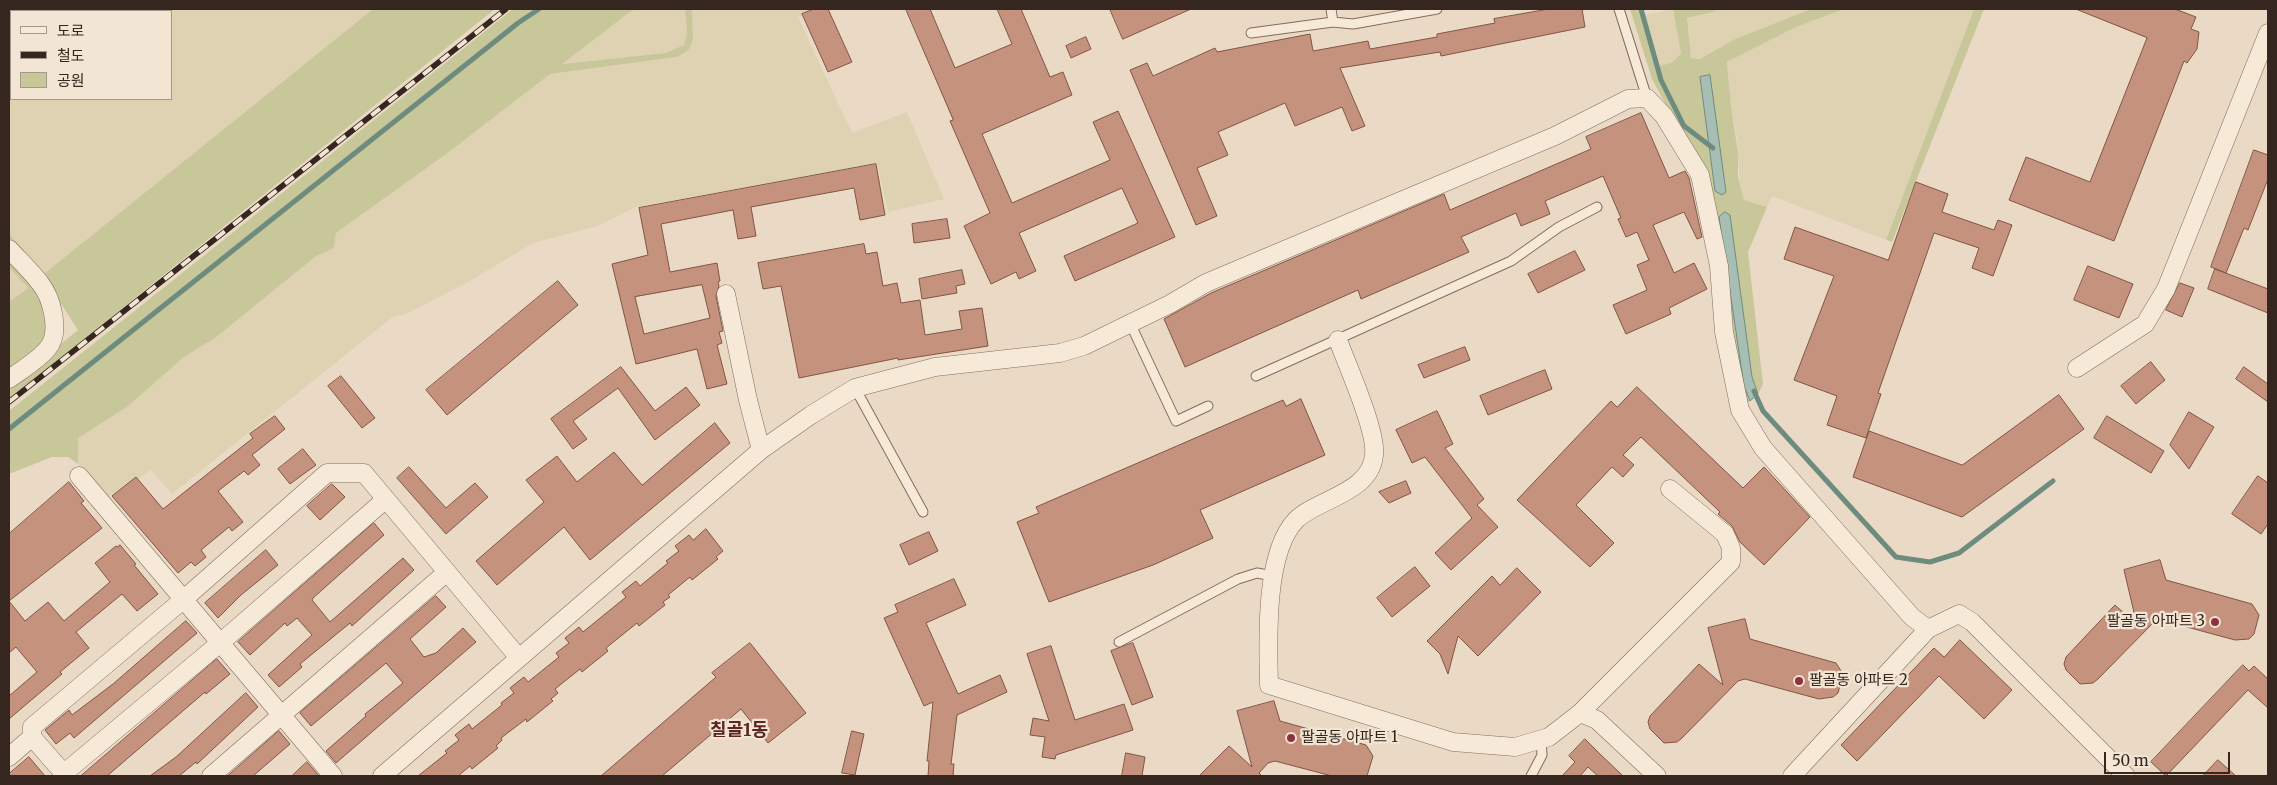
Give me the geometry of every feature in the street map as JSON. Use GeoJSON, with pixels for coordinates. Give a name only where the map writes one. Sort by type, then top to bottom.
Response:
{"type":"FeatureCollection","features":[{"type":"Feature","properties":{"kind":"street"},"geometry":{"type":"LineString","coordinates":[[2077,368],[2145,324],[2166,289],[2268,33]]}},
{"type":"Feature","properties":{"kind":"street"},"geometry":{"type":"LineString","coordinates":[[382,776],[761,450],[811,415],[855,388],[936,366],[1060,353],[1084,346],[1170,304],[1206,283],[1537,144],[1628,99],[1646,98],[1664,116],[1700,175],[1719,266],[1724,332],[1740,410],[1763,448],[1912,617],[1928,628]]}},
{"type":"Feature","properties":{"kind":"street"},"geometry":{"type":"LineString","coordinates":[[9,249],[40,283],[48,298],[54,321],[54,335],[48,348],[9,380]]}},
{"type":"Feature","properties":{"kind":"street"},"geometry":{"type":"LineString","coordinates":[[726,294],[748,400],[761,450]]}},
{"type":"Feature","properties":{"kind":"street"},"geometry":{"type":"LineString","coordinates":[[1338,340],[1372,434],[1374,455],[1370,471],[1344,494],[1314,508],[1296,520],[1281,543],[1273,576],[1267,635],[1269,685],[1453,742],[1515,747],[1549,737],[1580,713],[1731,562],[1731,548],[1725,534],[1670,489]]}},
{"type":"Feature","properties":{"kind":"street"},"geometry":{"type":"LineString","coordinates":[[386,500],[64,775],[32,737],[32,727],[184,599],[327,473],[364,473],[520,658]]}},
{"type":"Feature","properties":{"kind":"street"},"geometry":{"type":"LineString","coordinates":[[79,476],[333,776]]}},
{"type":"Feature","properties":{"kind":"street"},"geometry":{"type":"LineString","coordinates":[[211,776],[447,572]]}},
{"type":"Feature","properties":{"kind":"street"},"geometry":{"type":"LineString","coordinates":[[1792,776],[1928,628],[1959,614],[1972,622],[2126,776]]}},
{"type":"Feature","properties":{"kind":"street"},"geometry":{"type":"LineString","coordinates":[[1580,713],[1597,720],[1658,776]]}},
{"type":"Feature","properties":{"kind":"street"},"geometry":{"type":"LineString","coordinates":[[9,756],[32,737]]}},
{"type":"Feature","properties":{"kind":"lane"},"geometry":{"type":"LineString","coordinates":[[1331,9],[1333,22]]}},
{"type":"Feature","properties":{"kind":"lane"},"geometry":{"type":"LineString","coordinates":[[1251,32],[1333,22],[1353,24],[1437,9]]}},
{"type":"Feature","properties":{"kind":"lane"},"geometry":{"type":"LineString","coordinates":[[1619,9],[1646,98]]}},
{"type":"Feature","properties":{"kind":"lane"},"geometry":{"type":"LineString","coordinates":[[1256,376],[1511,261],[1559,227],[1597,207]]}},
{"type":"Feature","properties":{"kind":"lane"},"geometry":{"type":"LineString","coordinates":[[1130,323],[1176,421],[1208,406]]}},
{"type":"Feature","properties":{"kind":"lane"},"geometry":{"type":"LineString","coordinates":[[855,388],[922,512]]}},
{"type":"Feature","properties":{"kind":"lane"},"geometry":{"type":"LineString","coordinates":[[1118,642],[1238,580],[1257,574],[1273,576]]}},
{"type":"Feature","properties":{"kind":"lane"},"geometry":{"type":"LineString","coordinates":[[1531,776],[1542,755],[1542,739]]}},
{"type":"Feature","properties":{"kind":"shaded area"},"geometry":{"type":"Polygon","coordinates":[[[373,9],[45,273],[9,234],[9,33],[10,100],[172,100],[172,10],[38,10],[373,9]]]}},
{"type":"Feature","properties":{"kind":"shaded area"},"geometry":{"type":"Polygon","coordinates":[[[685,9],[687,34],[684,45],[665,53],[560,64],[631,11],[685,9]]]}},
{"type":"Feature","properties":{"kind":"shaded area"},"geometry":{"type":"Polygon","coordinates":[[[692,9],[818,9],[798,17],[852,133],[907,112],[944,199],[888,212],[877,163],[636,207],[598,226],[533,243],[470,281],[404,315],[394,316],[172,494],[151,470],[107,498],[78,464],[77,438],[127,407],[184,357],[215,338],[315,257],[334,248],[336,233],[449,152],[550,74],[677,57],[689,50],[693,40],[692,9]]]}},
{"type":"Feature","properties":{"kind":"shaded area"},"geometry":{"type":"Polygon","coordinates":[[[1673,9],[1681,54],[1671,63],[1659,66],[1645,15],[1673,9]]]}},
{"type":"Feature","properties":{"kind":"shaded area"},"geometry":{"type":"Polygon","coordinates":[[[1719,9],[1811,9],[1735,39],[1700,59],[1691,58],[1687,18],[1719,9]]]}},
{"type":"Feature","properties":{"kind":"shaded area"},"geometry":{"type":"Polygon","coordinates":[[[1844,9],[1974,9],[1886,240],[1772,196],[1767,207],[1744,200],[1740,188],[1737,138],[1731,106],[1727,62],[1796,27],[1844,9]]]}},
{"type":"Feature","properties":{"kind":"shaded area"},"geometry":{"type":"Polygon","coordinates":[[[1710,75],[1726,192],[1722,195],[1715,191],[1700,77],[1710,75]]]}},
{"type":"Feature","properties":{"kind":"shaded area"},"geometry":{"type":"Polygon","coordinates":[[[1725,212],[1730,215],[1752,377],[1758,394],[1750,401],[1744,386],[1719,217],[1725,212]]]}},
{"type":"Feature","properties":{"kind":"shaded area"},"geometry":{"type":"Polygon","coordinates":[[[9,267],[28,288],[9,302],[9,267]]]}},
{"type":"Feature","properties":{"kind":"green space"},"geometry":{"type":"Polygon","coordinates":[[[373,9],[495,9],[9,399],[9,386],[78,330],[47,282],[9,243],[9,234],[45,273],[373,9]]]}},
{"type":"Feature","properties":{"kind":"green space"},"geometry":{"type":"Polygon","coordinates":[[[513,9],[537,9],[518,22],[9,428],[9,411],[513,9]]]}},
{"type":"Feature","properties":{"kind":"green space"},"geometry":{"type":"Polygon","coordinates":[[[542,9],[650,9],[631,11],[562,64],[665,53],[684,45],[687,34],[685,9],[692,9],[693,40],[689,50],[677,57],[550,74],[449,152],[336,233],[334,248],[315,257],[215,338],[184,357],[127,407],[78,438],[78,464],[68,457],[52,457],[9,474],[9,431],[519,24],[542,9]]]}},
{"type":"Feature","properties":{"kind":"green space"},"geometry":{"type":"Polygon","coordinates":[[[1630,9],[1640,9],[1660,80],[1683,127],[1709,146],[1715,191],[1710,75],[1700,77],[1709,143],[1685,125],[1662,79],[1659,66],[1671,63],[1681,54],[1673,9],[1719,9],[1687,18],[1691,58],[1700,59],[1735,39],[1811,9],[1844,9],[1796,27],[1727,62],[1738,153],[1738,177],[1744,200],[1767,207],[1748,252],[1763,384],[1758,394],[1752,377],[1744,386],[1750,401],[1744,406],[1705,177],[1652,79],[1630,9]]]}},
{"type":"Feature","properties":{"kind":"green space"},"geometry":{"type":"Polygon","coordinates":[[[1974,9],[1984,9],[1892,242],[1886,240],[1974,9]]]}},
{"type":"Feature","properties":{"kind":"green space"},"geometry":{"type":"Polygon","coordinates":[[[9,258],[38,294],[44,313],[47,340],[9,371],[9,302],[28,288],[9,267],[9,258]]]}},
{"type":"Feature","properties":{"kind":"building"},"geometry":{"type":"Polygon","coordinates":[[[814,9],[828,9],[852,62],[828,72],[802,14],[814,9]]]}},
{"type":"Feature","properties":{"kind":"building"},"geometry":{"type":"Polygon","coordinates":[[[906,9],[930,9],[955,68],[1012,44],[997,9],[1021,9],[1050,77],[1063,72],[1072,95],[982,134],[1012,203],[1110,160],[1093,122],[1118,111],[1175,237],[1075,281],[1064,256],[1138,223],[1122,188],[1019,233],[1036,271],[1019,279],[1016,272],[991,284],[964,226],[990,213],[950,121],[953,120],[906,9]]]}},
{"type":"Feature","properties":{"kind":"building"},"geometry":{"type":"Polygon","coordinates":[[[1110,9],[1191,9],[1123,39],[1110,9]]]}},
{"type":"Feature","properties":{"kind":"building"},"geometry":{"type":"Polygon","coordinates":[[[1549,9],[1582,9],[1585,27],[1441,56],[1440,52],[1340,68],[1365,126],[1352,131],[1342,107],[1295,126],[1285,103],[1218,132],[1228,155],[1197,168],[1217,216],[1196,225],[1130,70],[1147,63],[1153,76],[1215,48],[1217,52],[1310,34],[1313,51],[1368,41],[1370,49],[1437,37],[1437,34],[1495,23],[1494,19],[1549,9]]]}},
{"type":"Feature","properties":{"kind":"building"},"geometry":{"type":"Polygon","coordinates":[[[2076,9],[2175,9],[2196,17],[2191,29],[2199,32],[2197,49],[2187,63],[2184,61],[2114,241],[2009,200],[2026,157],[2090,182],[2147,38],[2076,9]]]}},
{"type":"Feature","properties":{"kind":"building"},"geometry":{"type":"Polygon","coordinates":[[[1086,37],[1091,49],[1071,58],[1066,46],[1086,37]]]}},
{"type":"Feature","properties":{"kind":"building"},"geometry":{"type":"Polygon","coordinates":[[[1641,113],[1669,178],[1685,171],[1689,178],[1702,237],[1697,239],[1684,212],[1653,225],[1674,273],[1694,263],[1707,289],[1669,308],[1671,314],[1626,334],[1613,305],[1647,290],[1637,265],[1649,260],[1637,232],[1626,237],[1618,219],[1621,218],[1603,176],[1545,201],[1550,214],[1521,226],[1516,213],[1461,237],[1469,252],[1361,299],[1358,290],[1185,367],[1164,319],[1211,293],[1444,194],[1450,210],[1591,149],[1586,137],[1641,113]]]}},
{"type":"Feature","properties":{"kind":"building"},"geometry":{"type":"Polygon","coordinates":[[[2254,150],[2268,155],[2268,179],[2248,230],[2244,228],[2226,273],[2211,267],[2254,150]]]}},
{"type":"Feature","properties":{"kind":"building"},"geometry":{"type":"Polygon","coordinates":[[[876,164],[885,215],[860,220],[854,188],[751,207],[756,236],[738,239],[733,210],[661,224],[670,272],[717,263],[720,281],[718,282],[719,286],[716,296],[723,331],[719,332],[722,343],[717,345],[727,384],[707,389],[697,349],[636,364],[612,264],[648,255],[639,208],[876,164]],[[702,285],[635,297],[644,334],[710,318],[702,285]]]}},
{"type":"Feature","properties":{"kind":"building"},"geometry":{"type":"Polygon","coordinates":[[[1916,182],[1948,194],[1942,212],[1994,230],[1998,220],[2012,225],[1993,276],[1972,268],[1979,248],[1934,233],[1878,393],[1881,394],[1866,438],[1827,425],[1837,396],[1794,380],[1834,276],[1784,259],[1795,227],[1888,260],[1916,182]]]}},
{"type":"Feature","properties":{"kind":"building"},"geometry":{"type":"Polygon","coordinates":[[[947,219],[950,238],[914,243],[912,224],[947,219]]]}},
{"type":"Feature","properties":{"kind":"building"},"geometry":{"type":"Polygon","coordinates":[[[864,244],[866,254],[877,252],[883,286],[897,283],[901,303],[920,300],[925,335],[962,329],[959,311],[982,308],[988,346],[898,360],[898,358],[799,378],[781,286],[763,289],[758,263],[864,244]]]}},
{"type":"Feature","properties":{"kind":"building"},"geometry":{"type":"Polygon","coordinates":[[[1575,251],[1585,270],[1538,293],[1528,274],[1575,251]]]}},
{"type":"Feature","properties":{"kind":"building"},"geometry":{"type":"Polygon","coordinates":[[[2088,266],[2133,284],[2119,318],[2074,300],[2088,266]]]}},
{"type":"Feature","properties":{"kind":"building"},"geometry":{"type":"Polygon","coordinates":[[[2215,269],[2268,289],[2268,313],[2208,289],[2215,269]]]}},
{"type":"Feature","properties":{"kind":"building"},"geometry":{"type":"Polygon","coordinates":[[[962,270],[965,284],[956,286],[957,293],[922,299],[919,279],[962,270]]]}},
{"type":"Feature","properties":{"kind":"building"},"geometry":{"type":"Polygon","coordinates":[[[558,281],[578,305],[447,415],[426,390],[558,281]]]}},
{"type":"Feature","properties":{"kind":"building"},"geometry":{"type":"Polygon","coordinates":[[[2180,283],[2194,288],[2182,317],[2166,310],[2180,283]]]}},
{"type":"Feature","properties":{"kind":"building"},"geometry":{"type":"Polygon","coordinates":[[[1465,347],[1470,360],[1424,378],[1418,365],[1465,347]]]}},
{"type":"Feature","properties":{"kind":"building"},"geometry":{"type":"Polygon","coordinates":[[[2151,362],[2165,380],[2136,404],[2121,386],[2151,362]]]}},
{"type":"Feature","properties":{"kind":"building"},"geometry":{"type":"Polygon","coordinates":[[[621,367],[655,411],[686,387],[700,405],[655,440],[618,388],[573,421],[587,439],[573,449],[551,419],[621,367]]]}},
{"type":"Feature","properties":{"kind":"building"},"geometry":{"type":"Polygon","coordinates":[[[2244,367],[2268,384],[2268,402],[2236,379],[2244,367]]]}},
{"type":"Feature","properties":{"kind":"building"},"geometry":{"type":"Polygon","coordinates":[[[1545,370],[1552,389],[1488,415],[1480,396],[1545,370]]]}},
{"type":"Feature","properties":{"kind":"building"},"geometry":{"type":"Polygon","coordinates":[[[341,376],[375,418],[362,428],[328,386],[341,376]]]}},
{"type":"Feature","properties":{"kind":"building"},"geometry":{"type":"Polygon","coordinates":[[[1637,387],[1743,488],[1764,467],[1810,517],[1764,565],[1740,542],[1732,526],[1718,514],[1720,512],[1641,437],[1623,455],[1634,465],[1623,477],[1612,467],[1576,505],[1614,543],[1590,567],[1517,500],[1611,401],[1617,407],[1637,387]]]}},
{"type":"Feature","properties":{"kind":"building"},"geometry":{"type":"Polygon","coordinates":[[[2059,395],[2084,429],[1962,517],[1853,477],[1869,431],[1962,465],[2059,395]]]}},
{"type":"Feature","properties":{"kind":"building"},"geometry":{"type":"Polygon","coordinates":[[[1301,399],[1325,455],[1200,510],[1213,538],[1153,565],[1049,602],[1017,522],[1039,513],[1036,507],[1283,400],[1286,406],[1301,399]]]}},
{"type":"Feature","properties":{"kind":"building"},"geometry":{"type":"Polygon","coordinates":[[[1437,411],[1453,444],[1445,448],[1484,499],[1477,505],[1498,527],[1451,570],[1435,553],[1472,518],[1425,457],[1412,463],[1396,430],[1437,411]]]}},
{"type":"Feature","properties":{"kind":"building"},"geometry":{"type":"Polygon","coordinates":[[[2189,412],[2214,427],[2189,469],[2170,445],[2189,412]]]}},
{"type":"Feature","properties":{"kind":"building"},"geometry":{"type":"Polygon","coordinates":[[[275,416],[285,429],[252,455],[260,465],[248,475],[244,471],[218,491],[243,522],[232,531],[229,527],[201,550],[206,557],[195,566],[191,562],[178,573],[112,496],[136,477],[163,509],[253,438],[250,434],[275,416]]]}},
{"type":"Feature","properties":{"kind":"building"},"geometry":{"type":"Polygon","coordinates":[[[2107,416],[2164,451],[2151,473],[2094,438],[2107,416]]]}},
{"type":"Feature","properties":{"kind":"building"},"geometry":{"type":"Polygon","coordinates":[[[715,423],[730,443],[590,560],[564,527],[497,585],[476,561],[544,502],[526,480],[557,456],[577,482],[614,452],[642,485],[715,423]]]}},
{"type":"Feature","properties":{"kind":"building"},"geometry":{"type":"Polygon","coordinates":[[[303,449],[316,465],[290,484],[278,469],[303,449]]]}},
{"type":"Feature","properties":{"kind":"building"},"geometry":{"type":"Polygon","coordinates":[[[409,467],[446,508],[475,483],[488,497],[446,534],[397,478],[409,467]]]}},
{"type":"Feature","properties":{"kind":"building"},"geometry":{"type":"Polygon","coordinates":[[[2258,476],[2268,483],[2268,524],[2261,534],[2232,514],[2258,476]]]}},
{"type":"Feature","properties":{"kind":"building"},"geometry":{"type":"Polygon","coordinates":[[[1406,481],[1411,493],[1389,503],[1379,492],[1406,481]]]}},
{"type":"Feature","properties":{"kind":"building"},"geometry":{"type":"Polygon","coordinates":[[[69,482],[84,501],[81,503],[102,528],[9,601],[9,534],[69,482]]]}},
{"type":"Feature","properties":{"kind":"building"},"geometry":{"type":"Polygon","coordinates":[[[332,484],[345,497],[320,520],[307,506],[332,484]]]}},
{"type":"Feature","properties":{"kind":"building"},"geometry":{"type":"Polygon","coordinates":[[[374,523],[384,535],[312,600],[330,622],[403,558],[414,570],[352,626],[350,623],[300,664],[302,667],[279,687],[268,675],[312,635],[297,618],[287,626],[285,623],[250,655],[238,642],[374,523]]]}},
{"type":"Feature","properties":{"kind":"building"},"geometry":{"type":"Polygon","coordinates":[[[706,529],[723,551],[716,557],[718,559],[692,580],[690,577],[668,595],[670,597],[663,602],[665,605],[639,626],[637,623],[606,648],[608,651],[582,672],[580,669],[555,689],[558,693],[551,699],[553,701],[527,722],[526,719],[501,738],[502,740],[496,746],[498,748],[472,769],[470,766],[458,776],[418,776],[447,753],[445,751],[459,740],[455,735],[469,724],[472,729],[502,705],[501,703],[514,693],[510,688],[524,677],[528,682],[559,657],[556,653],[569,643],[565,638],[579,627],[583,632],[626,597],[622,592],[636,581],[640,586],[668,563],[666,561],[679,551],[675,546],[689,535],[693,540],[706,529]]]}},
{"type":"Feature","properties":{"kind":"building"},"geometry":{"type":"Polygon","coordinates":[[[929,532],[938,551],[909,565],[900,545],[929,532]]]}},
{"type":"Feature","properties":{"kind":"building"},"geometry":{"type":"Polygon","coordinates":[[[120,545],[158,594],[137,611],[122,594],[76,632],[89,648],[60,672],[62,674],[9,719],[9,696],[37,672],[16,647],[9,653],[9,601],[25,621],[48,602],[64,621],[110,582],[95,563],[116,546],[120,545]]]}},
{"type":"Feature","properties":{"kind":"building"},"geometry":{"type":"Polygon","coordinates":[[[266,550],[278,565],[241,595],[218,618],[205,603],[266,550]]]}},
{"type":"Feature","properties":{"kind":"building","name":"팔골동 아파트 3"},"geometry":{"type":"Polygon","coordinates":[[[2160,560],[2166,580],[2252,604],[2259,615],[2254,634],[2249,639],[2235,640],[2161,620],[2154,622],[2098,679],[2093,683],[2080,684],[2066,670],[2064,664],[2066,657],[2115,605],[2137,625],[2124,570],[2160,560]]]}},
{"type":"Feature","properties":{"kind":"building"},"geometry":{"type":"Polygon","coordinates":[[[1415,567],[1430,586],[1392,617],[1377,598],[1415,567]]]}},
{"type":"Feature","properties":{"kind":"building"},"geometry":{"type":"Polygon","coordinates":[[[1517,568],[1541,592],[1478,656],[1458,636],[1448,674],[1440,654],[1427,641],[1492,576],[1500,585],[1517,568]]]}},
{"type":"Feature","properties":{"kind":"building"},"geometry":{"type":"Polygon","coordinates":[[[954,579],[966,605],[926,623],[958,694],[1000,675],[1007,692],[957,715],[951,764],[954,764],[953,776],[928,776],[929,761],[927,761],[933,702],[924,706],[884,618],[898,612],[895,605],[954,579]]]}},
{"type":"Feature","properties":{"kind":"building"},"geometry":{"type":"Polygon","coordinates":[[[436,596],[446,607],[410,639],[424,657],[436,653],[463,628],[476,642],[336,763],[326,751],[366,716],[365,714],[403,683],[386,663],[311,726],[300,713],[436,596]]]}},
{"type":"Feature","properties":{"kind":"building","name":"팔골동 아파트 2"},"geometry":{"type":"Polygon","coordinates":[[[1745,619],[1750,639],[1836,663],[1843,674],[1838,693],[1833,697],[1819,699],[1745,679],[1738,681],[1682,738],[1677,742],[1664,743],[1650,729],[1648,722],[1650,716],[1699,664],[1723,685],[1708,628],[1745,619]]]}},
{"type":"Feature","properties":{"kind":"building"},"geometry":{"type":"Polygon","coordinates":[[[186,621],[197,633],[74,738],[70,733],[56,744],[45,730],[69,710],[72,715],[113,684],[186,621]]]}},
{"type":"Feature","properties":{"kind":"building"},"geometry":{"type":"Polygon","coordinates":[[[1960,640],[2012,690],[1984,719],[1939,676],[1857,761],[1841,745],[1934,648],[1944,657],[1960,640]]]}},
{"type":"Feature","properties":{"kind":"building"},"geometry":{"type":"Polygon","coordinates":[[[750,643],[806,713],[768,743],[741,709],[662,776],[601,776],[716,677],[712,673],[750,643]]]}},
{"type":"Feature","properties":{"kind":"building"},"geometry":{"type":"Polygon","coordinates":[[[1133,643],[1153,697],[1132,705],[1111,651],[1133,643]]]}},
{"type":"Feature","properties":{"kind":"building"},"geometry":{"type":"Polygon","coordinates":[[[1051,646],[1075,720],[1124,704],[1133,730],[1056,755],[1055,759],[1042,757],[1045,737],[1030,735],[1033,718],[1049,721],[1027,654],[1051,646]]]}},
{"type":"Feature","properties":{"kind":"building"},"geometry":{"type":"Polygon","coordinates":[[[217,659],[230,674],[206,694],[205,692],[107,776],[81,776],[217,659]]]}},
{"type":"Feature","properties":{"kind":"building"},"geometry":{"type":"Polygon","coordinates":[[[2243,665],[2249,671],[2254,666],[2268,679],[2268,708],[2248,690],[2166,776],[2151,762],[2243,665]]]}},
{"type":"Feature","properties":{"kind":"building"},"geometry":{"type":"Polygon","coordinates":[[[246,693],[258,707],[197,764],[196,762],[179,776],[150,776],[176,757],[246,693]]]}},
{"type":"Feature","properties":{"kind":"building","name":"팔골동 아파트 1"},"geometry":{"type":"Polygon","coordinates":[[[1274,701],[1280,721],[1366,745],[1373,756],[1367,776],[1332,776],[1275,761],[1268,763],[1259,773],[1262,776],[1199,776],[1229,746],[1252,767],[1237,711],[1274,701]]]}},
{"type":"Feature","properties":{"kind":"building"},"geometry":{"type":"Polygon","coordinates":[[[279,731],[290,744],[253,776],[228,776],[279,731]]]}},
{"type":"Feature","properties":{"kind":"building"},"geometry":{"type":"Polygon","coordinates":[[[852,731],[864,734],[855,775],[842,773],[852,731]]]}},
{"type":"Feature","properties":{"kind":"building"},"geometry":{"type":"Polygon","coordinates":[[[1585,739],[1623,776],[1598,776],[1588,767],[1580,776],[1562,776],[1575,762],[1569,756],[1585,739]]]}},
{"type":"Feature","properties":{"kind":"building"},"geometry":{"type":"Polygon","coordinates":[[[1126,753],[1145,757],[1142,776],[1122,776],[1126,753]]]}},
{"type":"Feature","properties":{"kind":"building"},"geometry":{"type":"Polygon","coordinates":[[[29,757],[45,776],[9,776],[9,774],[29,757]]]}},
{"type":"Feature","properties":{"kind":"building"},"geometry":{"type":"Polygon","coordinates":[[[2218,760],[2236,776],[2203,776],[2218,760]]]}},
{"type":"Feature","properties":{"kind":"building"},"geometry":{"type":"Polygon","coordinates":[[[307,762],[319,776],[292,776],[307,762]]]}},
{"type":"Feature","properties":{"kind":"waterway"},"geometry":{"type":"LineString","coordinates":[[9,429],[518,23],[539,9]]}},
{"type":"Feature","properties":{"kind":"waterway"},"geometry":{"type":"LineString","coordinates":[[1641,9],[1661,80],[1684,126],[1713,148]]}},
{"type":"Feature","properties":{"kind":"waterway"},"geometry":{"type":"LineString","coordinates":[[1754,391],[1763,411],[1896,557],[1930,562],[1959,553],[2053,481]]}},
{"type":"Feature","properties":{"kind":"railway"},"geometry":{"type":"LineString","coordinates":[[9,402],[506,9]]}},
{"type":"Feature","properties":{"kind":"place","name":"팔골동 아파트 3"},"geometry":{"type":"Point","coordinates":[2215,622]}},
{"type":"Feature","properties":{"kind":"place","name":"팔골동 아파트 2"},"geometry":{"type":"Point","coordinates":[1799,681]}},
{"type":"Feature","properties":{"kind":"place","name":"팔골동 아파트 1"},"geometry":{"type":"Point","coordinates":[1291,738]}},
{"type":"Feature","properties":{"kind":"district","name":"칠골1동"},"geometry":{"type":"Point","coordinates":[739,731]}}]}
